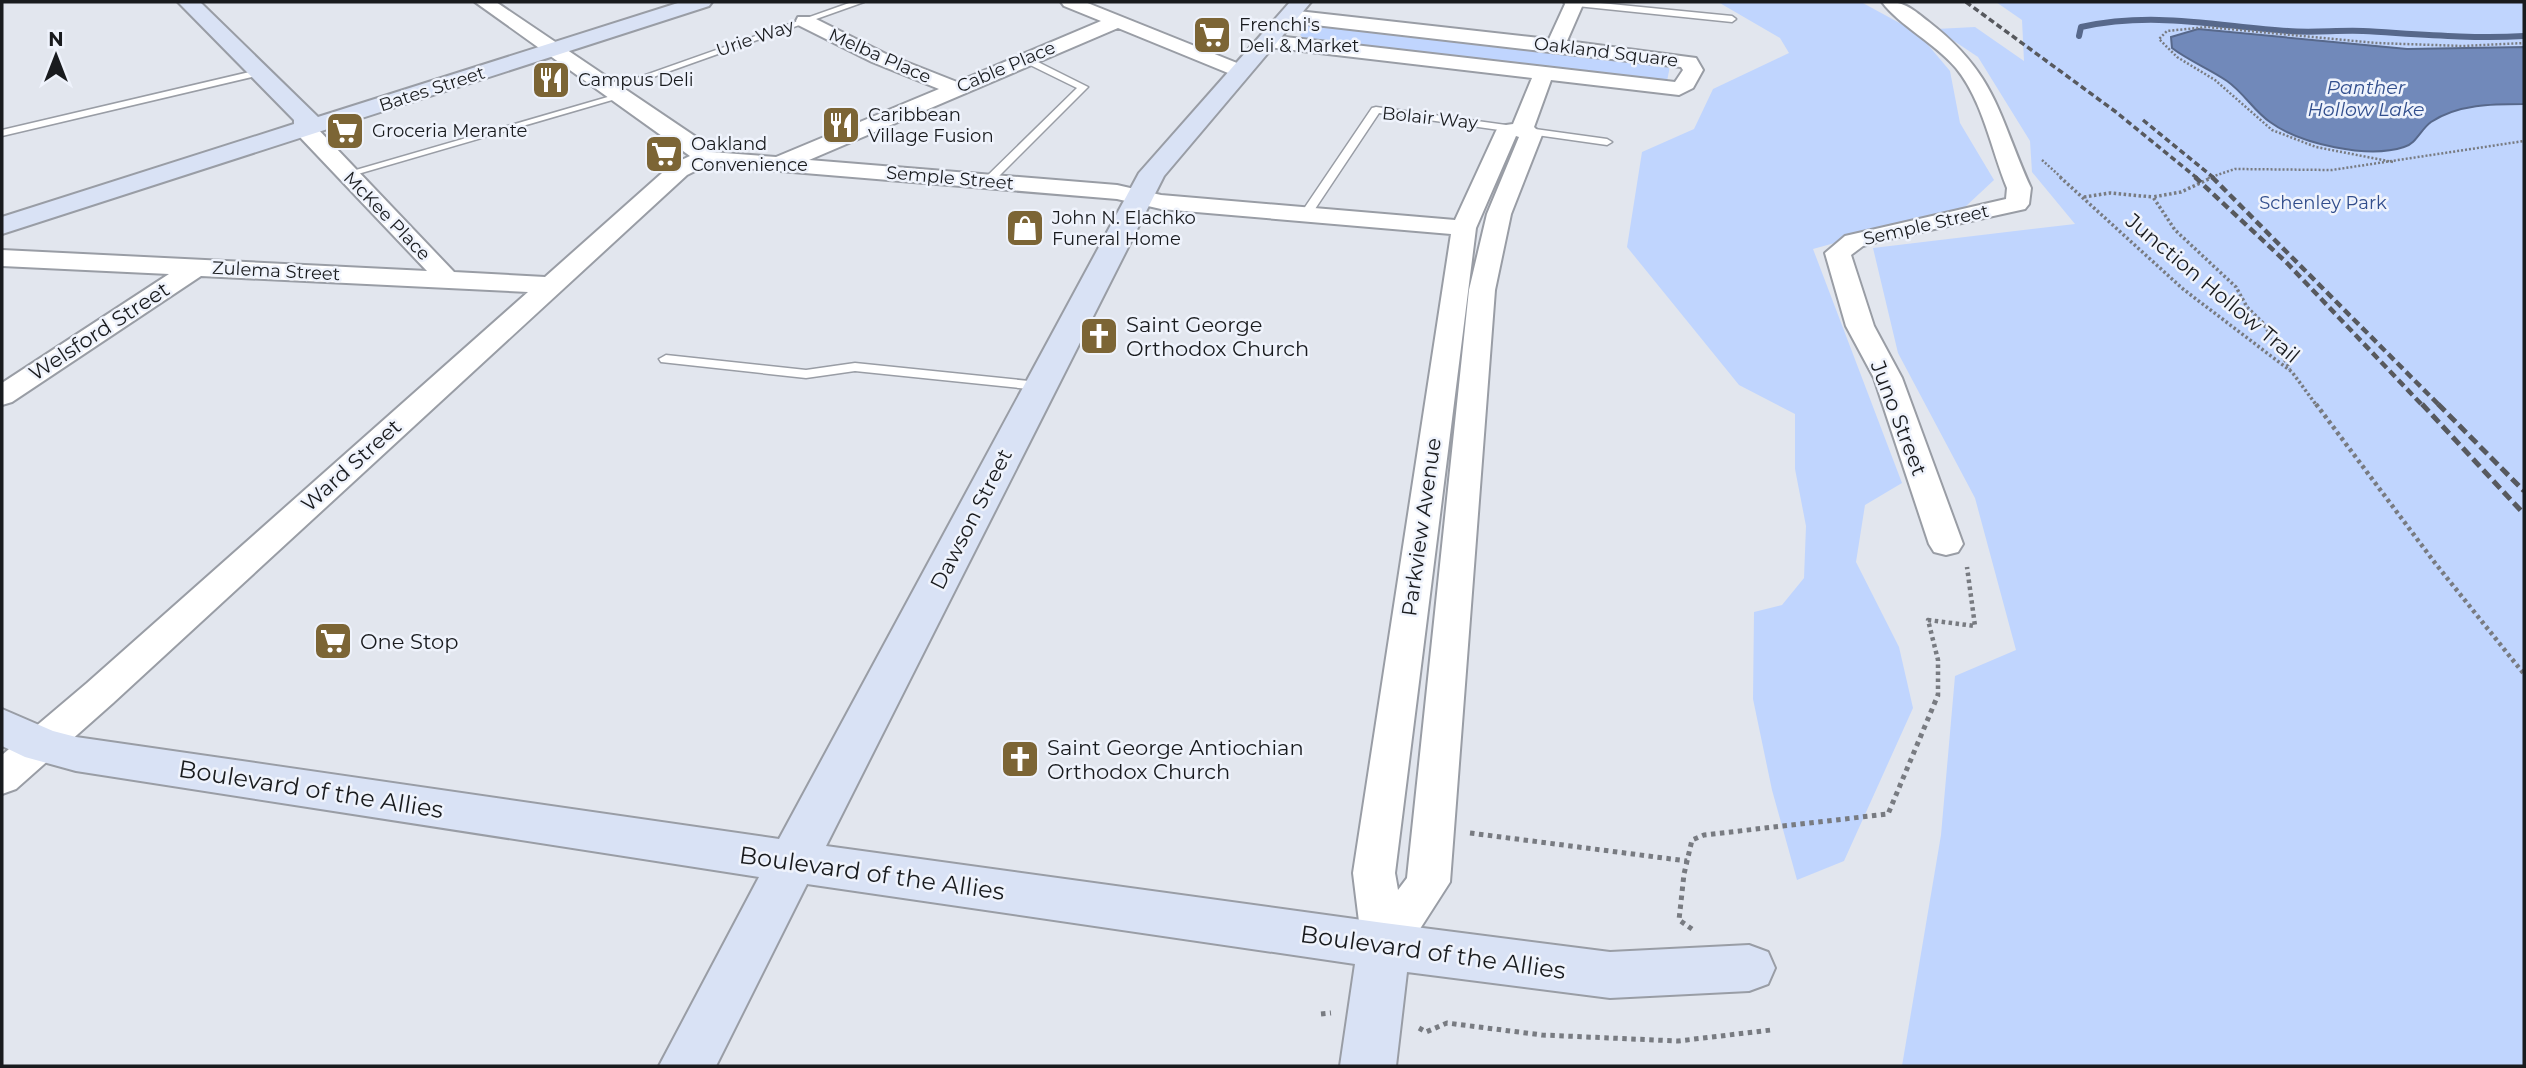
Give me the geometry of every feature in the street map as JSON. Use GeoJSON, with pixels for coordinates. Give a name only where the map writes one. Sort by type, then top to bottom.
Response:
{"type":"FeatureCollection","features":[{"type":"Feature","properties":{"kind":"street","name":"McKee Place"},"geometry":{"type":"LineString","coordinates":[[188,2],[307,118],[306,130],[440,270],[442,280]]}},
{"type":"Feature","properties":{"kind":"street"},"geometry":{"type":"LineString","coordinates":[[484,2],[691,144],[704,158]]}},
{"type":"Feature","properties":{"kind":"street","name":"Bates Street"},"geometry":{"type":"LineString","coordinates":[[2,226],[702,2]]}},
{"type":"Feature","properties":{"kind":"street"},"geometry":{"type":"LineString","coordinates":[[1070,2],[1240,71]]}},
{"type":"Feature","properties":{"kind":"street"},"geometry":{"type":"LineString","coordinates":[[1556,45],[1575,2]]}},
{"type":"Feature","properties":{"kind":"street"},"geometry":{"type":"LineString","coordinates":[[1891,2],[1934,36],[1965,66],[1989,112]]}},
{"type":"Feature","properties":{"kind":"street","name":"Oakland Square"},"geometry":{"type":"LineString","coordinates":[[1268,41],[1679,89],[1686,84],[1693,70],[1689,62],[1664,58],[1295,9]]}},
{"type":"Feature","properties":{"kind":"street","name":"Dawson Street"},"geometry":{"type":"LineString","coordinates":[[687,1066],[1152,173],[1295,9]]}},
{"type":"Feature","properties":{"kind":"street","name":"Melba Place"},"geometry":{"type":"LineString","coordinates":[[805,21],[865,53],[908,72],[956,88]]}},
{"type":"Feature","properties":{"kind":"street","name":"Cable Place"},"geometry":{"type":"LineString","coordinates":[[780,164],[1118,22]]}},
{"type":"Feature","properties":{"kind":"street","name":"Parkview Avenue"},"geometry":{"type":"LineString","coordinates":[[1384,946],[1428,882],[1449,659],[1444,498],[1478,217],[1531,135],[1522,129],[1543,75]]}},
{"type":"Feature","properties":{"kind":"street","name":"Semple Street"},"geometry":{"type":"LineString","coordinates":[[1838,253],[1854,241],[1874,235],[2017,204],[2019,188],[1989,112]]}},
{"type":"Feature","properties":{"kind":"street","name":"Semple Street"},"geometry":{"type":"LineString","coordinates":[[704,158],[1117,192],[1161,202],[1307,213],[1478,217]]}},
{"type":"Feature","properties":{"kind":"street","name":"Ward Street"},"geometry":{"type":"LineString","coordinates":[[2,778],[21,735],[550,285],[679,170],[704,158]]}},
{"type":"Feature","properties":{"kind":"street","name":"Juno Street"},"geometry":{"type":"LineString","coordinates":[[1838,253],[1860,326],[1888,378],[1946,544]]}},
{"type":"Feature","properties":{"kind":"street","name":"Zulema Street"},"geometry":{"type":"LineString","coordinates":[[2,257],[550,285]]}},
{"type":"Feature","properties":{"kind":"street","name":"Welsford Street"},"geometry":{"type":"LineString","coordinates":[[2,396],[197,267]]}},
{"type":"Feature","properties":{"kind":"street","name":"Parkview Avenue"},"geometry":{"type":"LineString","coordinates":[[1368,1066],[1384,946],[1374,873],[1404,653],[1444,498]]}},
{"type":"Feature","properties":{"kind":"street","name":"Boulevard of the Allies"},"geometry":{"type":"LineString","coordinates":[[21,735],[76,754],[794,862],[1384,946],[1610,975],[1749,968]]}},
{"type":"Feature","properties":{"kind":"lane","name":"Urie Way"},"geometry":{"type":"LineString","coordinates":[[347,174],[616,92],[860,2]]}},
{"type":"Feature","properties":{"kind":"lane"},"geometry":{"type":"LineString","coordinates":[[1567,2],[1732,19]]}},
{"type":"Feature","properties":{"kind":"lane"},"geometry":{"type":"LineString","coordinates":[[988,181],[1083,87],[1025,59]]}},
{"type":"Feature","properties":{"kind":"lane"},"geometry":{"type":"LineString","coordinates":[[2,133],[262,72]]}},
{"type":"Feature","properties":{"kind":"lane","name":"Bolair Way"},"geometry":{"type":"LineString","coordinates":[[1307,213],[1376,110],[1607,142]]}},
{"type":"Feature","properties":{"kind":"lane"},"geometry":{"type":"LineString","coordinates":[[666,359],[806,374],[855,367],[1040,386]]}},
{"type":"Feature","properties":{"kind":"lane"},"geometry":{"type":"LineString","coordinates":[[1404,653],[1449,659]]}},
{"type":"Feature","properties":{"kind":"path"},"geometry":{"type":"LineString","coordinates":[[2393,162],[2301,142],[2272,130],[2248,112],[2214,79],[2167,51],[2159,39],[2167,31],[2207,27],[2376,44],[2463,46],[2524,43]]}},
{"type":"Feature","properties":{"kind":"path","name":"Junction Hollow Trail"},"geometry":{"type":"LineString","coordinates":[[1989,112],[2183,289],[2292,372],[2435,563],[2524,674]]}},
{"type":"Feature","properties":{"kind":"path"},"geometry":{"type":"LineString","coordinates":[[2083,197],[2110,193],[2153,197],[2181,192],[2206,179],[2235,169],[2311,171],[2393,162],[2524,141]]}},
{"type":"Feature","properties":{"kind":"path"},"geometry":{"type":"LineString","coordinates":[[2153,197],[2175,230],[2211,261],[2236,288],[2247,307],[2263,323],[2292,372]]}},
{"type":"Feature","properties":{"kind":"path"},"geometry":{"type":"LineString","coordinates":[[1749,968],[1679,920],[1692,840],[1704,835],[1888,814],[1938,696],[1938,660],[1928,621],[1975,626],[1966,560],[1946,544]]}},
{"type":"Feature","properties":{"kind":"path"},"geometry":{"type":"LineString","coordinates":[[1459,831],[1687,860]]}},
{"type":"Feature","properties":{"kind":"path"},"geometry":{"type":"LineString","coordinates":[[1321,1013],[1329,1013]]}},
{"type":"Feature","properties":{"kind":"path"},"geometry":{"type":"LineString","coordinates":[[1418,1027],[1426,1032],[1447,1023],[1542,1035],[1678,1041],[1771,1030]]}},
{"type":"Feature","properties":{"kind":"green space"},"geometry":{"type":"Polygon","coordinates":[[[1718,2],[1861,2],[1918,33],[1950,71],[1960,123],[1994,180],[1965,207],[1813,249],[1902,483],[1865,505],[1856,562],[1899,647],[1913,708],[1844,861],[1797,880],[1772,790],[1753,699],[1754,612],[1782,605],[1804,578],[1806,526],[1795,469],[1795,414],[1739,385],[1627,247],[1642,152],[1694,129],[1713,89],[1789,53],[1780,38],[1718,2]]]}},
{"type":"Feature","properties":{"kind":"green space","name":"Schenley Park"},"geometry":{"type":"Polygon","coordinates":[[[1996,2],[2524,2],[2524,1066],[1902,1066],[1941,835],[1955,676],[2016,650],[1975,498],[1898,353],[1873,248],[2075,224],[2032,172],[2030,141],[1978,57],[1936,29],[1975,27],[2024,61],[2022,20],[1996,2]]]}},
{"type":"Feature","properties":{"kind":"green space"},"geometry":{"type":"Polygon","coordinates":[[[1320,23],[1670,66],[1667,81],[1660,83],[1306,40],[1300,35],[1308,26],[1320,23]]]}},
{"type":"Feature","properties":{"kind":"water","name":"Panther Hollow Lake"},"geometry":{"type":"Polygon","coordinates":[[[2198,29],[2407,49],[2524,47],[2524,104],[2464,108],[2431,122],[2412,143],[2389,150],[2354,150],[2316,143],[2270,122],[2227,81],[2172,48],[2171,37],[2198,29]]]}},
{"type":"Feature","properties":{"kind":"waterway"},"geometry":{"type":"LineString","coordinates":[[2079,36],[2081,27],[2134,20],[2185,21],[2297,32],[2524,36]]}},
{"type":"Feature","properties":{"kind":"railway"},"geometry":{"type":"LineString","coordinates":[[1966,2],[2116,112],[2197,178]]}},
{"type":"Feature","properties":{"kind":"railway"},"geometry":{"type":"LineString","coordinates":[[2143,120],[2214,178]]}},
{"type":"Feature","properties":{"kind":"railway"},"geometry":{"type":"LineString","coordinates":[[2195,177],[2286,262],[2423,406]]}},
{"type":"Feature","properties":{"kind":"railway"},"geometry":{"type":"LineString","coordinates":[[2212,177],[2440,406]]}},
{"type":"Feature","properties":{"kind":"railway"},"geometry":{"type":"LineString","coordinates":[[2422,404],[2524,514]]}},
{"type":"Feature","properties":{"kind":"railway"},"geometry":{"type":"LineString","coordinates":[[2438,404],[2524,491]]}},
{"type":"Feature","properties":{"kind":"place","name":"Frenchi's Deli & Market"},"geometry":{"type":"Point","coordinates":[1212,35]}},
{"type":"Feature","properties":{"kind":"place","name":"Campus Deli"},"geometry":{"type":"Point","coordinates":[551,80]}},
{"type":"Feature","properties":{"kind":"place","name":"Caribbean Village Fusion"},"geometry":{"type":"Point","coordinates":[841,125]}},
{"type":"Feature","properties":{"kind":"place","name":"Groceria Merante"},"geometry":{"type":"Point","coordinates":[345,131]}},
{"type":"Feature","properties":{"kind":"place","name":"Oakland Convenience"},"geometry":{"type":"Point","coordinates":[664,154]}},
{"type":"Feature","properties":{"kind":"place","name":"John N. Elachko Funeral Home"},"geometry":{"type":"Point","coordinates":[1025,228]}},
{"type":"Feature","properties":{"kind":"place","name":"Saint George Orthodox Church"},"geometry":{"type":"Point","coordinates":[1099,336]}},
{"type":"Feature","properties":{"kind":"place","name":"One Stop"},"geometry":{"type":"Point","coordinates":[333,641]}},
{"type":"Feature","properties":{"kind":"place","name":"Saint George Antiochian Orthodox Church"},"geometry":{"type":"Point","coordinates":[1020,759]}}]}
